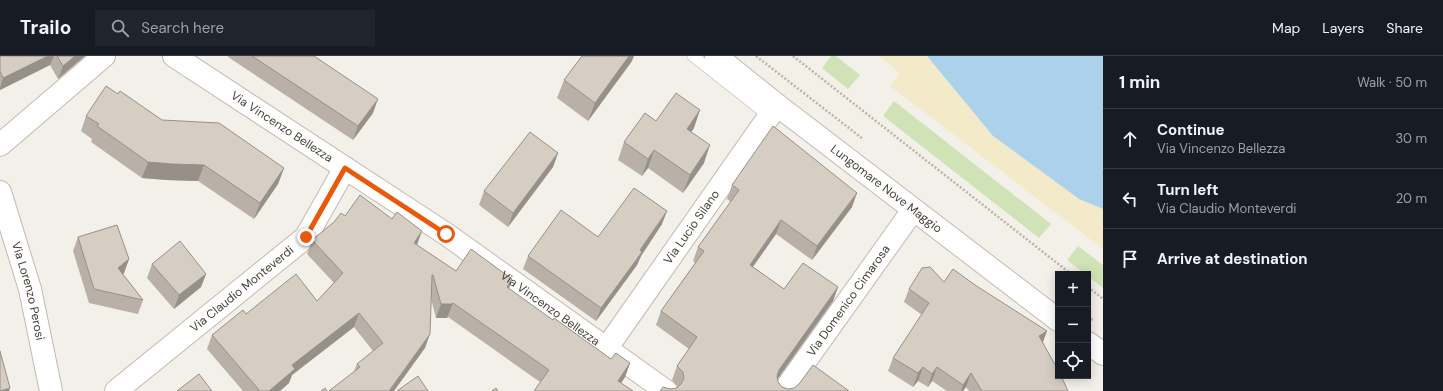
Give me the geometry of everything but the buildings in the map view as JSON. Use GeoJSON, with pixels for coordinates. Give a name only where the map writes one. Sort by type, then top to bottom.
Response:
{"type":"FeatureCollection","features":[{"type":"Feature","properties":{"kind":"street"},"geometry":{"type":"LineString","coordinates":[[0,145],[104,56]]}},
{"type":"Feature","properties":{"kind":"street","name":"Via Vincenzo Bellezza"},"geometry":{"type":"LineString","coordinates":[[174,56],[446,234],[666,391]]}},
{"type":"Feature","properties":{"kind":"street","name":"Lungomare Nove Maggio"},"geometry":{"type":"LineString","coordinates":[[716,56],[773,110],[913,210],[1055,318]]}},
{"type":"Feature","properties":{"kind":"street","name":"Via Lucio Silano"},"geometry":{"type":"LineString","coordinates":[[606,349],[773,110]]}},
{"type":"Feature","properties":{"kind":"street","name":"Via Claudio Monteverdi"},"geometry":{"type":"LineString","coordinates":[[116,391],[306,237],[345,168]]}},
{"type":"Feature","properties":{"kind":"street","name":"Via Lorenzo Perosi"},"geometry":{"type":"LineString","coordinates":[[0,192],[30,289],[51,391]]}},
{"type":"Feature","properties":{"kind":"street","name":"Via Domenico Cimarosa"},"geometry":{"type":"LineString","coordinates":[[784,391],[913,210]]}},
{"type":"Feature","properties":{"kind":"street"},"geometry":{"type":"LineString","coordinates":[[1091,345],[1103,354]]}},
{"type":"Feature","properties":{"kind":"lane"},"geometry":{"type":"LineString","coordinates":[[693,56],[773,110]]}},
{"type":"Feature","properties":{"kind":"path"},"geometry":{"type":"LineString","coordinates":[[792,56],[1067,271]]}},
{"type":"Feature","properties":{"kind":"path"},"geometry":{"type":"LineString","coordinates":[[1091,289],[1103,299]]}},
{"type":"Feature","properties":{"kind":"green space"},"geometry":{"type":"Polygon","coordinates":[[[831,56],[836,56],[860,75],[848,89],[822,68],[831,56]]]}},
{"type":"Feature","properties":{"kind":"green space"},"geometry":{"type":"Polygon","coordinates":[[[894,101],[1051,224],[1039,238],[883,116],[894,101]]]}},
{"type":"Feature","properties":{"kind":"green space"},"geometry":{"type":"Polygon","coordinates":[[[1078,246],[1103,265],[1103,288],[1091,278],[1091,271],[1081,271],[1067,260],[1078,246]]]}},
{"type":"Feature","properties":{"kind":"sand"},"geometry":{"type":"Polygon","coordinates":[[[879,56],[927,56],[993,136],[1079,199],[1103,209],[1103,249],[890,86],[900,73],[879,56]]]}},
{"type":"Feature","properties":{"kind":"water"},"geometry":{"type":"Polygon","coordinates":[[[927,56],[1103,56],[1103,209],[1079,199],[993,136],[927,56]]]}},
{"type":"Feature","properties":{"kind":"route"},"geometry":{"type":"LineString","coordinates":[[306,237],[345,168],[446,234]]}}]}
